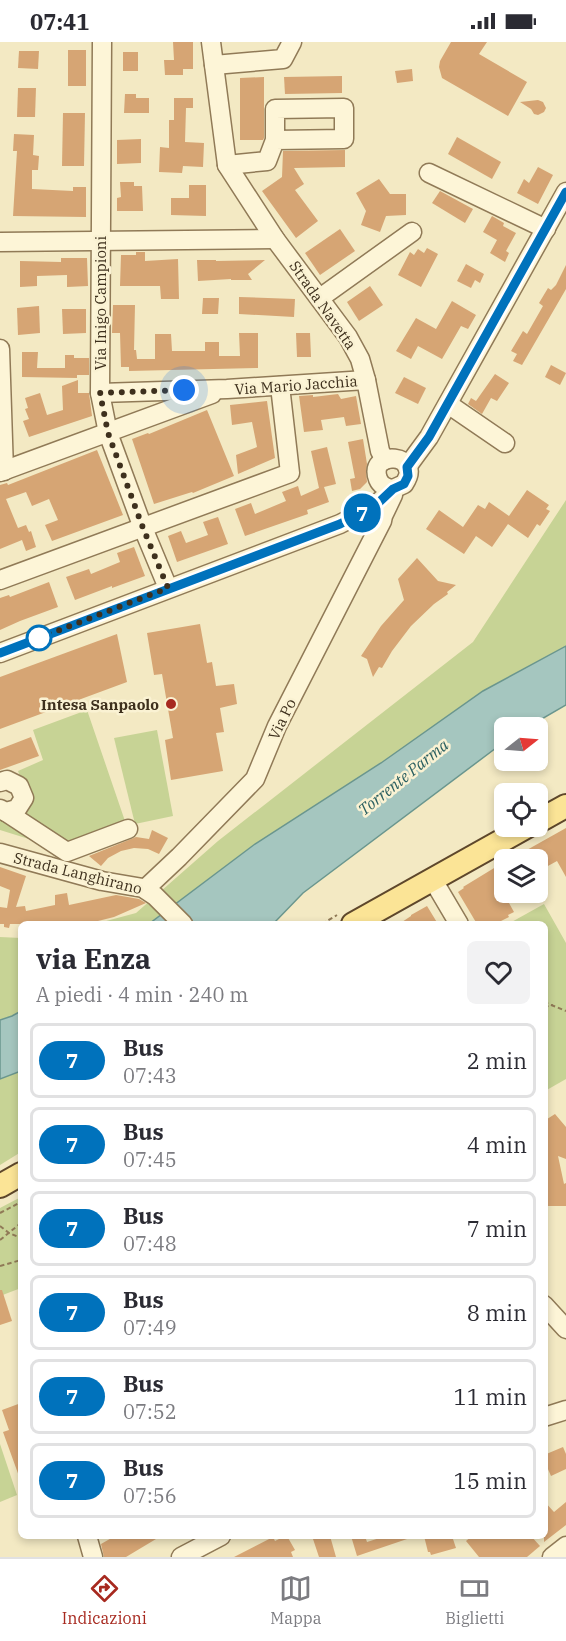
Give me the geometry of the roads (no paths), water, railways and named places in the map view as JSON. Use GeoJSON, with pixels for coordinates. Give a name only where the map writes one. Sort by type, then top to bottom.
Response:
{"type":"FeatureCollection","features":[{"type":"Feature","properties":{"kind":"main road"},"geometry":{"type":"LineString","coordinates":[[548,816],[566,806]]}},
{"type":"Feature","properties":{"kind":"main road"},"geometry":{"type":"LineString","coordinates":[[358,921],[509,837]]}},
{"type":"Feature","properties":{"kind":"main road"},"geometry":{"type":"LineString","coordinates":[[0,1186],[18,1176]]}},
{"type":"Feature","properties":{"kind":"street","name":"Via Inigo Campioni"},"geometry":{"type":"LineString","coordinates":[[102,42],[100,393],[108,433],[168,588]]}},
{"type":"Feature","properties":{"kind":"street","name":"Strada Navetta"},"geometry":{"type":"LineString","coordinates":[[211,42],[227,165],[275,239],[348,336],[360,358],[380,451],[397,462]]}},
{"type":"Feature","properties":{"kind":"street"},"geometry":{"type":"LineString","coordinates":[[214,65],[284,59],[292,42]]}},
{"type":"Feature","properties":{"kind":"street"},"geometry":{"type":"LineString","coordinates":[[227,165],[267,161],[275,140]]}},
{"type":"Feature","properties":{"kind":"street"},"geometry":{"type":"LineString","coordinates":[[429,173],[546,229]]}},
{"type":"Feature","properties":{"kind":"street","name":"Via Po"},"geometry":{"type":"LineString","coordinates":[[397,462],[408,472],[407,481],[404,484],[390,487],[378,479],[378,468],[397,462],[429,437],[566,192]]}},
{"type":"Feature","properties":{"kind":"street"},"geometry":{"type":"LineString","coordinates":[[320,298],[412,232]]}},
{"type":"Feature","properties":{"kind":"street"},"geometry":{"type":"LineString","coordinates":[[0,242],[275,239]]}},
{"type":"Feature","properties":{"kind":"street"},"geometry":{"type":"LineString","coordinates":[[0,349],[2,471]]}},
{"type":"Feature","properties":{"kind":"street","name":"Via Mario Jacchia"},"geometry":{"type":"LineString","coordinates":[[100,393],[226,389],[366,380]]}},
{"type":"Feature","properties":{"kind":"street"},"geometry":{"type":"LineString","coordinates":[[0,580],[290,473],[280,386]]}},
{"type":"Feature","properties":{"kind":"street","name":"Via Mario Jacchia"},"geometry":{"type":"LineString","coordinates":[[2,471],[226,389]]}},
{"type":"Feature","properties":{"kind":"street"},"geometry":{"type":"LineString","coordinates":[[448,404],[505,443]]}},
{"type":"Feature","properties":{"kind":"street","name":"Via Po"},"geometry":{"type":"LineString","coordinates":[[150,893],[179,857],[255,779],[374,513],[383,516],[390,487]]}},
{"type":"Feature","properties":{"kind":"street"},"geometry":{"type":"LineString","coordinates":[[0,653],[168,588],[374,513]]}},
{"type":"Feature","properties":{"kind":"street"},"geometry":{"type":"LineString","coordinates":[[0,782],[8,780],[19,786],[24,798],[17,809],[3,811]]}},
{"type":"Feature","properties":{"kind":"street"},"geometry":{"type":"LineString","coordinates":[[3,811],[67,852],[128,829]]}},
{"type":"Feature","properties":{"kind":"street","name":"Strada Langhirano"},"geometry":{"type":"LineString","coordinates":[[0,853],[150,893]]}},
{"type":"Feature","properties":{"kind":"street"},"geometry":{"type":"LineString","coordinates":[[433,880],[457,921]]}},
{"type":"Feature","properties":{"kind":"street"},"geometry":{"type":"LineString","coordinates":[[150,893],[180,921]]}},
{"type":"Feature","properties":{"kind":"street"},"geometry":{"type":"LineString","coordinates":[[548,1309],[566,1329]]}},
{"type":"Feature","properties":{"kind":"street"},"geometry":{"type":"LineString","coordinates":[[88,1539],[93,1557]]}},
{"type":"Feature","properties":{"kind":"street"},"geometry":{"type":"LineString","coordinates":[[181,1557],[215,1545]]}},
{"type":"Feature","properties":{"kind":"street"},"geometry":{"type":"LineString","coordinates":[[552,1557],[566,1546]]}},
{"type":"Feature","properties":{"kind":"water","name":"Torrente Parma"},"geometry":{"type":"Polygon","coordinates":[[[566,646],[566,705],[545,717],[494,717],[494,750],[303,893],[276,921],[153,921],[255,844],[381,763],[483,691],[566,646]]]}},
{"type":"Feature","properties":{"kind":"water"},"geometry":{"type":"Polygon","coordinates":[[[18,1013],[18,1072],[0,1079],[0,1020],[18,1013]]]}},
{"type":"Feature","properties":{"kind":"place","name":"Intesa Sanpaolo"},"geometry":{"type":"Point","coordinates":[171,704]}}]}
